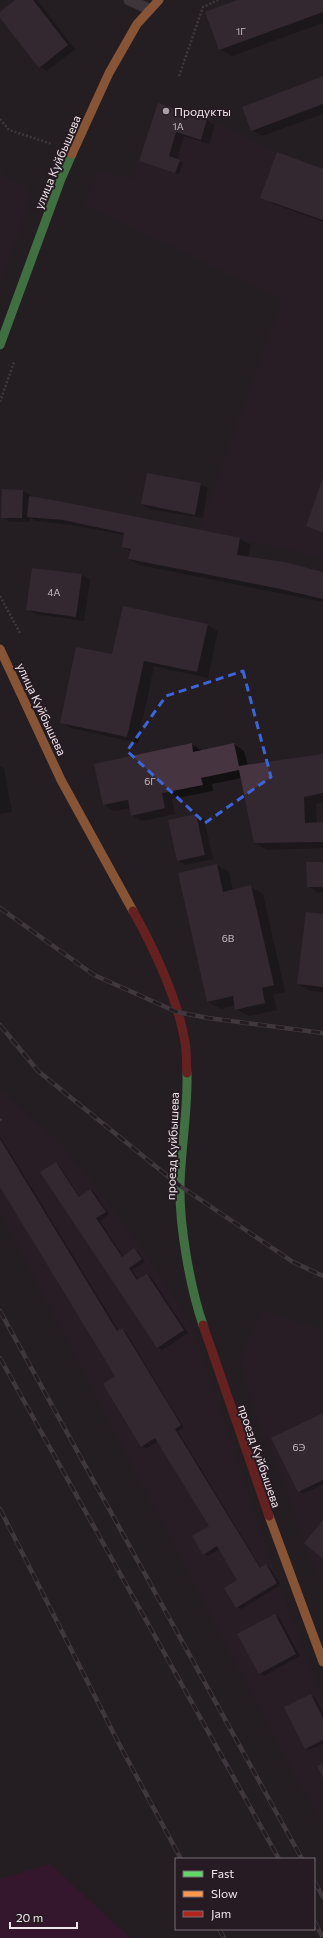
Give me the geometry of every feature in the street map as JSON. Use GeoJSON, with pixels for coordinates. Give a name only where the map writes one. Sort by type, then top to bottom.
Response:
{"type":"FeatureCollection","features":[{"type":"Feature","properties":{"kind":"street","name":"улица Куйбышева"},"geometry":{"type":"LineString","coordinates":[[0,345],[61,179],[109,73],[137,24],[158,0]]}},
{"type":"Feature","properties":{"kind":"street","name":"улица Куйбышева"},"geometry":{"type":"LineString","coordinates":[[0,649],[62,780]]}},
{"type":"Feature","properties":{"kind":"street","name":"проезд Куйбышева"},"geometry":{"type":"LineString","coordinates":[[62,780],[153,946],[177,1012],[185,1042],[187,1082],[180,1186],[182,1222],[195,1302],[246,1453],[323,1662]]}},
{"type":"Feature","properties":{"kind":"lane"},"geometry":{"type":"LineString","coordinates":[[129,0],[149,9]]}},
{"type":"Feature","properties":{"kind":"path"},"geometry":{"type":"LineString","coordinates":[[180,76],[203,7],[218,0]]}},
{"type":"Feature","properties":{"kind":"path"},"geometry":{"type":"LineString","coordinates":[[0,119],[9,130],[49,144],[77,145]]}},
{"type":"Feature","properties":{"kind":"path"},"geometry":{"type":"LineString","coordinates":[[0,596],[20,633]]}},
{"type":"Feature","properties":{"kind":"highlighted area"},"geometry":{"type":"Polygon","coordinates":[[[243,671],[271,777],[205,823],[127,751],[166,696],[243,671]]]}},
{"type":"Feature","properties":{"kind":"shaded area"},"geometry":{"type":"Polygon","coordinates":[[[158,103],[207,119],[277,152],[323,169],[323,557],[199,530],[282,300],[84,204],[97,175],[105,171],[132,179],[139,161],[147,158],[143,147],[158,103]]]}},
{"type":"Feature","properties":{"kind":"shaded area"},"geometry":{"type":"Polygon","coordinates":[[[0,170],[6,179],[23,185],[31,197],[0,285],[0,170]]]}},
{"type":"Feature","properties":{"kind":"shaded area"},"geometry":{"type":"Polygon","coordinates":[[[3,1092],[64,1147],[143,1250],[194,1330],[278,1583],[323,1700],[323,1824],[295,1776],[0,1212],[0,1094],[3,1092]]]}},
{"type":"Feature","properties":{"kind":"shaded area"},"geometry":{"type":"Polygon","coordinates":[[[262,1311],[323,1330],[323,1584],[304,1543],[283,1479],[262,1434],[240,1359],[262,1311]]]}},
{"type":"Feature","properties":{"kind":"shaded area"},"geometry":{"type":"Polygon","coordinates":[[[50,1864],[130,1938],[0,1938],[0,1879],[50,1864]]]}},
{"type":"Feature","properties":{"kind":"building"},"geometry":{"type":"Polygon","coordinates":[[[15,0],[33,0],[68,45],[39,68],[0,18],[0,12],[15,0]]]}},
{"type":"Feature","properties":{"kind":"building"},"geometry":{"type":"Polygon","coordinates":[[[237,0],[323,0],[323,12],[219,50],[205,12],[237,0]]]}},
{"type":"Feature","properties":{"kind":"building"},"geometry":{"type":"Polygon","coordinates":[[[323,76],[323,104],[251,131],[242,107],[323,76]]]}},
{"type":"Feature","properties":{"kind":"building"},"geometry":{"type":"Polygon","coordinates":[[[158,103],[207,119],[201,140],[176,132],[169,156],[180,160],[175,173],[139,161],[158,103]]]}},
{"type":"Feature","properties":{"kind":"building"},"geometry":{"type":"Polygon","coordinates":[[[277,152],[323,169],[323,220],[260,198],[277,152]]]}},
{"type":"Feature","properties":{"kind":"building"},"geometry":{"type":"Polygon","coordinates":[[[147,473],[201,483],[195,515],[141,504],[147,473]]]}},
{"type":"Feature","properties":{"kind":"building"},"geometry":{"type":"Polygon","coordinates":[[[323,478],[323,533],[306,526],[323,478]]]}},
{"type":"Feature","properties":{"kind":"building"},"geometry":{"type":"Polygon","coordinates":[[[2,489],[23,490],[22,518],[1,518],[2,489]]]}},
{"type":"Feature","properties":{"kind":"building"},"geometry":{"type":"Polygon","coordinates":[[[29,496],[240,538],[237,555],[284,562],[323,572],[323,599],[276,588],[128,559],[131,549],[122,547],[124,533],[63,520],[27,517],[29,496]]]}},
{"type":"Feature","properties":{"kind":"building"},"geometry":{"type":"Polygon","coordinates":[[[32,568],[82,574],[76,617],[26,610],[32,568]]]}},
{"type":"Feature","properties":{"kind":"building"},"geometry":{"type":"Polygon","coordinates":[[[123,606],[208,624],[197,672],[144,661],[127,737],[60,723],[76,647],[112,654],[123,606]]]}},
{"type":"Feature","properties":{"kind":"building"},"geometry":{"type":"Polygon","coordinates":[[[192,743],[193,752],[234,743],[239,766],[323,754],[323,793],[304,797],[305,823],[323,822],[323,842],[254,843],[239,770],[201,778],[203,785],[162,793],[165,808],[131,816],[128,800],[103,805],[94,764],[192,743]]]}},
{"type":"Feature","properties":{"kind":"building"},"geometry":{"type":"Polygon","coordinates":[[[196,814],[205,855],[177,861],[168,820],[196,814]]]}},
{"type":"Feature","properties":{"kind":"building"},"geometry":{"type":"Polygon","coordinates":[[[306,862],[323,862],[323,887],[307,887],[306,862]]]}},
{"type":"Feature","properties":{"kind":"building"},"geometry":{"type":"Polygon","coordinates":[[[217,864],[223,892],[251,885],[274,985],[262,988],[265,1003],[235,1010],[233,996],[207,1002],[178,873],[217,864]]]}},
{"type":"Feature","properties":{"kind":"building"},"geometry":{"type":"Polygon","coordinates":[[[306,912],[323,914],[323,987],[297,984],[306,912]]]}},
{"type":"Feature","properties":{"kind":"building"},"geometry":{"type":"Polygon","coordinates":[[[0,1139],[117,1331],[122,1328],[181,1425],[175,1429],[260,1568],[266,1564],[277,1583],[236,1608],[224,1588],[237,1580],[217,1546],[203,1555],[192,1536],[209,1526],[155,1438],[141,1447],[103,1384],[115,1376],[0,1187],[0,1139]]]}},
{"type":"Feature","properties":{"kind":"building"},"geometry":{"type":"Polygon","coordinates":[[[56,1162],[79,1197],[90,1189],[106,1212],[96,1218],[122,1257],[134,1248],[142,1259],[129,1268],[137,1280],[147,1274],[184,1330],[157,1348],[40,1172],[56,1162]]]}},
{"type":"Feature","properties":{"kind":"building"},"geometry":{"type":"Polygon","coordinates":[[[323,1413],[323,1480],[298,1492],[271,1438],[323,1413]]]}},
{"type":"Feature","properties":{"kind":"building"},"geometry":{"type":"Polygon","coordinates":[[[323,1520],[323,1559],[304,1543],[323,1520]]]}},
{"type":"Feature","properties":{"kind":"building"},"geometry":{"type":"Polygon","coordinates":[[[275,1614],[296,1654],[259,1674],[237,1634],[275,1614]]]}},
{"type":"Feature","properties":{"kind":"building"},"geometry":{"type":"Polygon","coordinates":[[[311,1694],[323,1718],[323,1740],[305,1749],[284,1707],[311,1694]]]}},
{"type":"Feature","properties":{"kind":"building"},"geometry":{"type":"Polygon","coordinates":[[[323,1763],[323,1778],[317,1766],[323,1763]]]}},
{"type":"Feature","properties":{"kind":"railway"},"geometry":{"type":"LineString","coordinates":[[0,908],[94,975],[177,1012],[208,1018],[323,1033]]}},
{"type":"Feature","properties":{"kind":"railway"},"geometry":{"type":"LineString","coordinates":[[0,1025],[38,1071],[180,1186],[293,1262],[323,1276]]}},
{"type":"Feature","properties":{"kind":"railway"},"geometry":{"type":"LineString","coordinates":[[0,1311],[301,1858]]}},
{"type":"Feature","properties":{"kind":"railway"},"geometry":{"type":"LineString","coordinates":[[0,1358],[278,1858]]}},
{"type":"Feature","properties":{"kind":"railway"},"geometry":{"type":"LineString","coordinates":[[0,1509],[117,1740],[180,1858]]}},
{"type":"Feature","properties":{"kind":"railway"},"geometry":{"type":"LineString","coordinates":[[315,1883],[323,1897]]}},
{"type":"Feature","properties":{"kind":"railway"},"geometry":{"type":"LineString","coordinates":[[315,1923],[323,1938]]}},
{"type":"Feature","properties":{"kind":"railway"},"geometry":{"type":"LineString","coordinates":[[220,1930],[224,1938]]}},
{"type":"Feature","properties":{"kind":"traffic: fast"},"geometry":{"type":"LineString","coordinates":[[0,345],[61,179],[72,154]]}},
{"type":"Feature","properties":{"kind":"traffic: fast"},"geometry":{"type":"LineString","coordinates":[[187,1073],[180,1185],[181,1218],[186,1256],[198,1310],[203,1325]]}},
{"type":"Feature","properties":{"kind":"traffic: slow"},"geometry":{"type":"LineString","coordinates":[[72,154],[109,73],[137,24],[159,0]]}},
{"type":"Feature","properties":{"kind":"traffic: slow"},"geometry":{"type":"LineString","coordinates":[[0,649],[61,780],[133,911]]}},
{"type":"Feature","properties":{"kind":"traffic: slow"},"geometry":{"type":"LineString","coordinates":[[269,1516],[323,1662]]}},
{"type":"Feature","properties":{"kind":"traffic: jam"},"geometry":{"type":"LineString","coordinates":[[133,911],[157,958],[177,1009],[186,1046],[187,1073]]}},
{"type":"Feature","properties":{"kind":"traffic: jam"},"geometry":{"type":"LineString","coordinates":[[203,1325],[269,1516]]}},
{"type":"Feature","properties":{"kind":"place","name":"Продукты"},"geometry":{"type":"Point","coordinates":[166,111]}}]}
